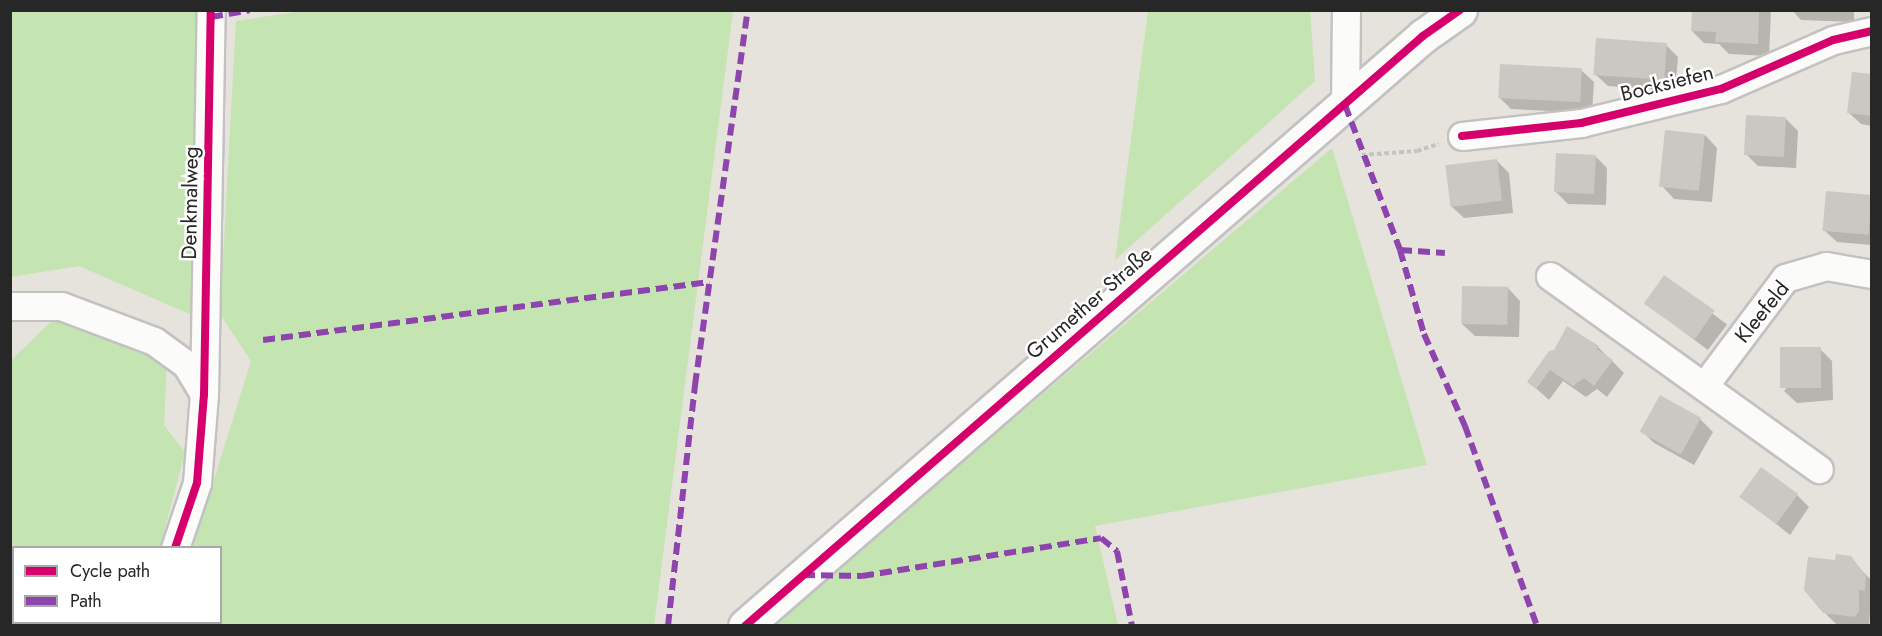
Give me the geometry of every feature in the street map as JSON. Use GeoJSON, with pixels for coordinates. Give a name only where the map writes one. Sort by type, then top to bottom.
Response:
{"type":"FeatureCollection","features":[{"type":"Feature","properties":{"kind":"street","name":"Denkmalweg"},"geometry":{"type":"LineString","coordinates":[[176,546],[197,483],[204,395],[211,10]]}},
{"type":"Feature","properties":{"kind":"street"},"geometry":{"type":"LineString","coordinates":[[1345,105],[1346,10]]}},
{"type":"Feature","properties":{"kind":"street","name":"Grumether Straße"},"geometry":{"type":"LineString","coordinates":[[744,626],[1423,36],[1460,10]]}},
{"type":"Feature","properties":{"kind":"street","name":"Bocksiefen"},"geometry":{"type":"LineString","coordinates":[[1462,136],[1581,123],[1721,89],[1833,40],[1872,31]]}},
{"type":"Feature","properties":{"kind":"street","name":"Kleefeld"},"geometry":{"type":"LineString","coordinates":[[1704,386],[1785,278],[1826,266],[1872,274]]}},
{"type":"Feature","properties":{"kind":"street"},"geometry":{"type":"LineString","coordinates":[[1550,276],[1818,469]]}},
{"type":"Feature","properties":{"kind":"street"},"geometry":{"type":"LineString","coordinates":[[10,306],[61,306],[154,341],[186,364],[204,395]]}},
{"type":"Feature","properties":{"kind":"path"},"geometry":{"type":"LineString","coordinates":[[1362,155],[1417,151],[1462,136]]}},
{"type":"Feature","properties":{"kind":"green space"},"geometry":{"type":"Polygon","coordinates":[[[11,11],[198,11],[194,316],[79,266],[11,277],[11,11]]]}},
{"type":"Feature","properties":{"kind":"green space"},"geometry":{"type":"Polygon","coordinates":[[[303,11],[733,11],[654,625],[169,625],[222,624],[222,546],[193,546],[251,361],[220,314],[236,21],[303,11]]]}},
{"type":"Feature","properties":{"kind":"green space"},"geometry":{"type":"Polygon","coordinates":[[[1148,11],[1310,11],[1315,81],[1115,260],[1148,11]]]}},
{"type":"Feature","properties":{"kind":"green space"},"geometry":{"type":"Polygon","coordinates":[[[1332,148],[1427,465],[1095,526],[1118,625],[770,626],[1332,148]]]}},
{"type":"Feature","properties":{"kind":"green space"},"geometry":{"type":"Polygon","coordinates":[[[76,298],[168,340],[164,425],[185,452],[160,546],[12,546],[12,624],[137,625],[11,626],[11,360],[76,298]]]}},
{"type":"Feature","properties":{"kind":"building"},"geometry":{"type":"Polygon","coordinates":[[[1692,10],[1759,10],[1758,44],[1715,42],[1716,32],[1691,31],[1692,10]]]}},
{"type":"Feature","properties":{"kind":"building"},"geometry":{"type":"Polygon","coordinates":[[[1596,38],[1667,43],[1664,80],[1593,75],[1596,38]]]}},
{"type":"Feature","properties":{"kind":"building"},"geometry":{"type":"Polygon","coordinates":[[[1500,64],[1582,68],[1580,102],[1498,98],[1500,64]]]}},
{"type":"Feature","properties":{"kind":"building"},"geometry":{"type":"Polygon","coordinates":[[[1852,72],[1872,74],[1872,116],[1847,113],[1852,72]]]}},
{"type":"Feature","properties":{"kind":"building"},"geometry":{"type":"Polygon","coordinates":[[[1746,115],[1786,117],[1784,157],[1744,155],[1746,115]]]}},
{"type":"Feature","properties":{"kind":"building"},"geometry":{"type":"Polygon","coordinates":[[[1665,130],[1705,134],[1699,191],[1659,187],[1665,130]]]}},
{"type":"Feature","properties":{"kind":"building"},"geometry":{"type":"Polygon","coordinates":[[[1556,153],[1596,155],[1594,194],[1554,192],[1556,153]]]}},
{"type":"Feature","properties":{"kind":"building"},"geometry":{"type":"Polygon","coordinates":[[[1497,159],[1502,201],[1451,207],[1445,165],[1497,159]]]}},
{"type":"Feature","properties":{"kind":"building"},"geometry":{"type":"Polygon","coordinates":[[[1826,191],[1872,195],[1868,235],[1823,231],[1826,191]]]}},
{"type":"Feature","properties":{"kind":"building"},"geometry":{"type":"Polygon","coordinates":[[[1664,275],[1715,311],[1695,339],[1644,304],[1664,275]]]}},
{"type":"Feature","properties":{"kind":"building"},"geometry":{"type":"Polygon","coordinates":[[[1462,286],[1508,287],[1507,325],[1461,324],[1462,286]]]}},
{"type":"Feature","properties":{"kind":"building"},"geometry":{"type":"Polygon","coordinates":[[[1567,326],[1599,346],[1597,349],[1613,360],[1594,386],[1584,378],[1573,386],[1550,370],[1536,389],[1527,382],[1549,351],[1554,350],[1567,326]]]}},
{"type":"Feature","properties":{"kind":"building"},"geometry":{"type":"Polygon","coordinates":[[[1780,347],[1821,347],[1821,388],[1780,388],[1780,347]]]}},
{"type":"Feature","properties":{"kind":"building"},"geometry":{"type":"Polygon","coordinates":[[[1660,395],[1701,418],[1681,455],[1640,432],[1660,395]]]}},
{"type":"Feature","properties":{"kind":"building"},"geometry":{"type":"Polygon","coordinates":[[[1761,467],[1798,494],[1776,524],[1739,497],[1761,467]]]}},
{"type":"Feature","properties":{"kind":"building"},"geometry":{"type":"Polygon","coordinates":[[[1836,554],[1851,556],[1866,576],[1865,591],[1859,590],[1859,611],[1855,617],[1823,613],[1804,590],[1808,557],[1835,560],[1836,554]]]}},
{"type":"Feature","properties":{"kind":"marked path"},"geometry":{"type":"LineString","coordinates":[[211,17],[249,10]]}},
{"type":"Feature","properties":{"kind":"marked path"},"geometry":{"type":"LineString","coordinates":[[668,626],[695,385],[748,10]]}},
{"type":"Feature","properties":{"kind":"marked path"},"geometry":{"type":"LineString","coordinates":[[1345,105],[1400,250],[1445,253]]}},
{"type":"Feature","properties":{"kind":"marked path"},"geometry":{"type":"LineString","coordinates":[[1400,250],[1424,334],[1465,426],[1537,626]]}},
{"type":"Feature","properties":{"kind":"marked path"},"geometry":{"type":"LineString","coordinates":[[263,340],[709,282]]}},
{"type":"Feature","properties":{"kind":"marked path"},"geometry":{"type":"LineString","coordinates":[[803,575],[862,576],[1101,538],[1117,551],[1132,626]]}},
{"type":"Feature","properties":{"kind":"cycle path"},"geometry":{"type":"LineString","coordinates":[[176,546],[197,483],[204,395],[211,10]]}},
{"type":"Feature","properties":{"kind":"cycle path"},"geometry":{"type":"LineString","coordinates":[[745,626],[1423,36],[1460,10]]}},
{"type":"Feature","properties":{"kind":"cycle path"},"geometry":{"type":"LineString","coordinates":[[1462,136],[1581,123],[1721,89],[1833,40],[1872,31]]}}]}
